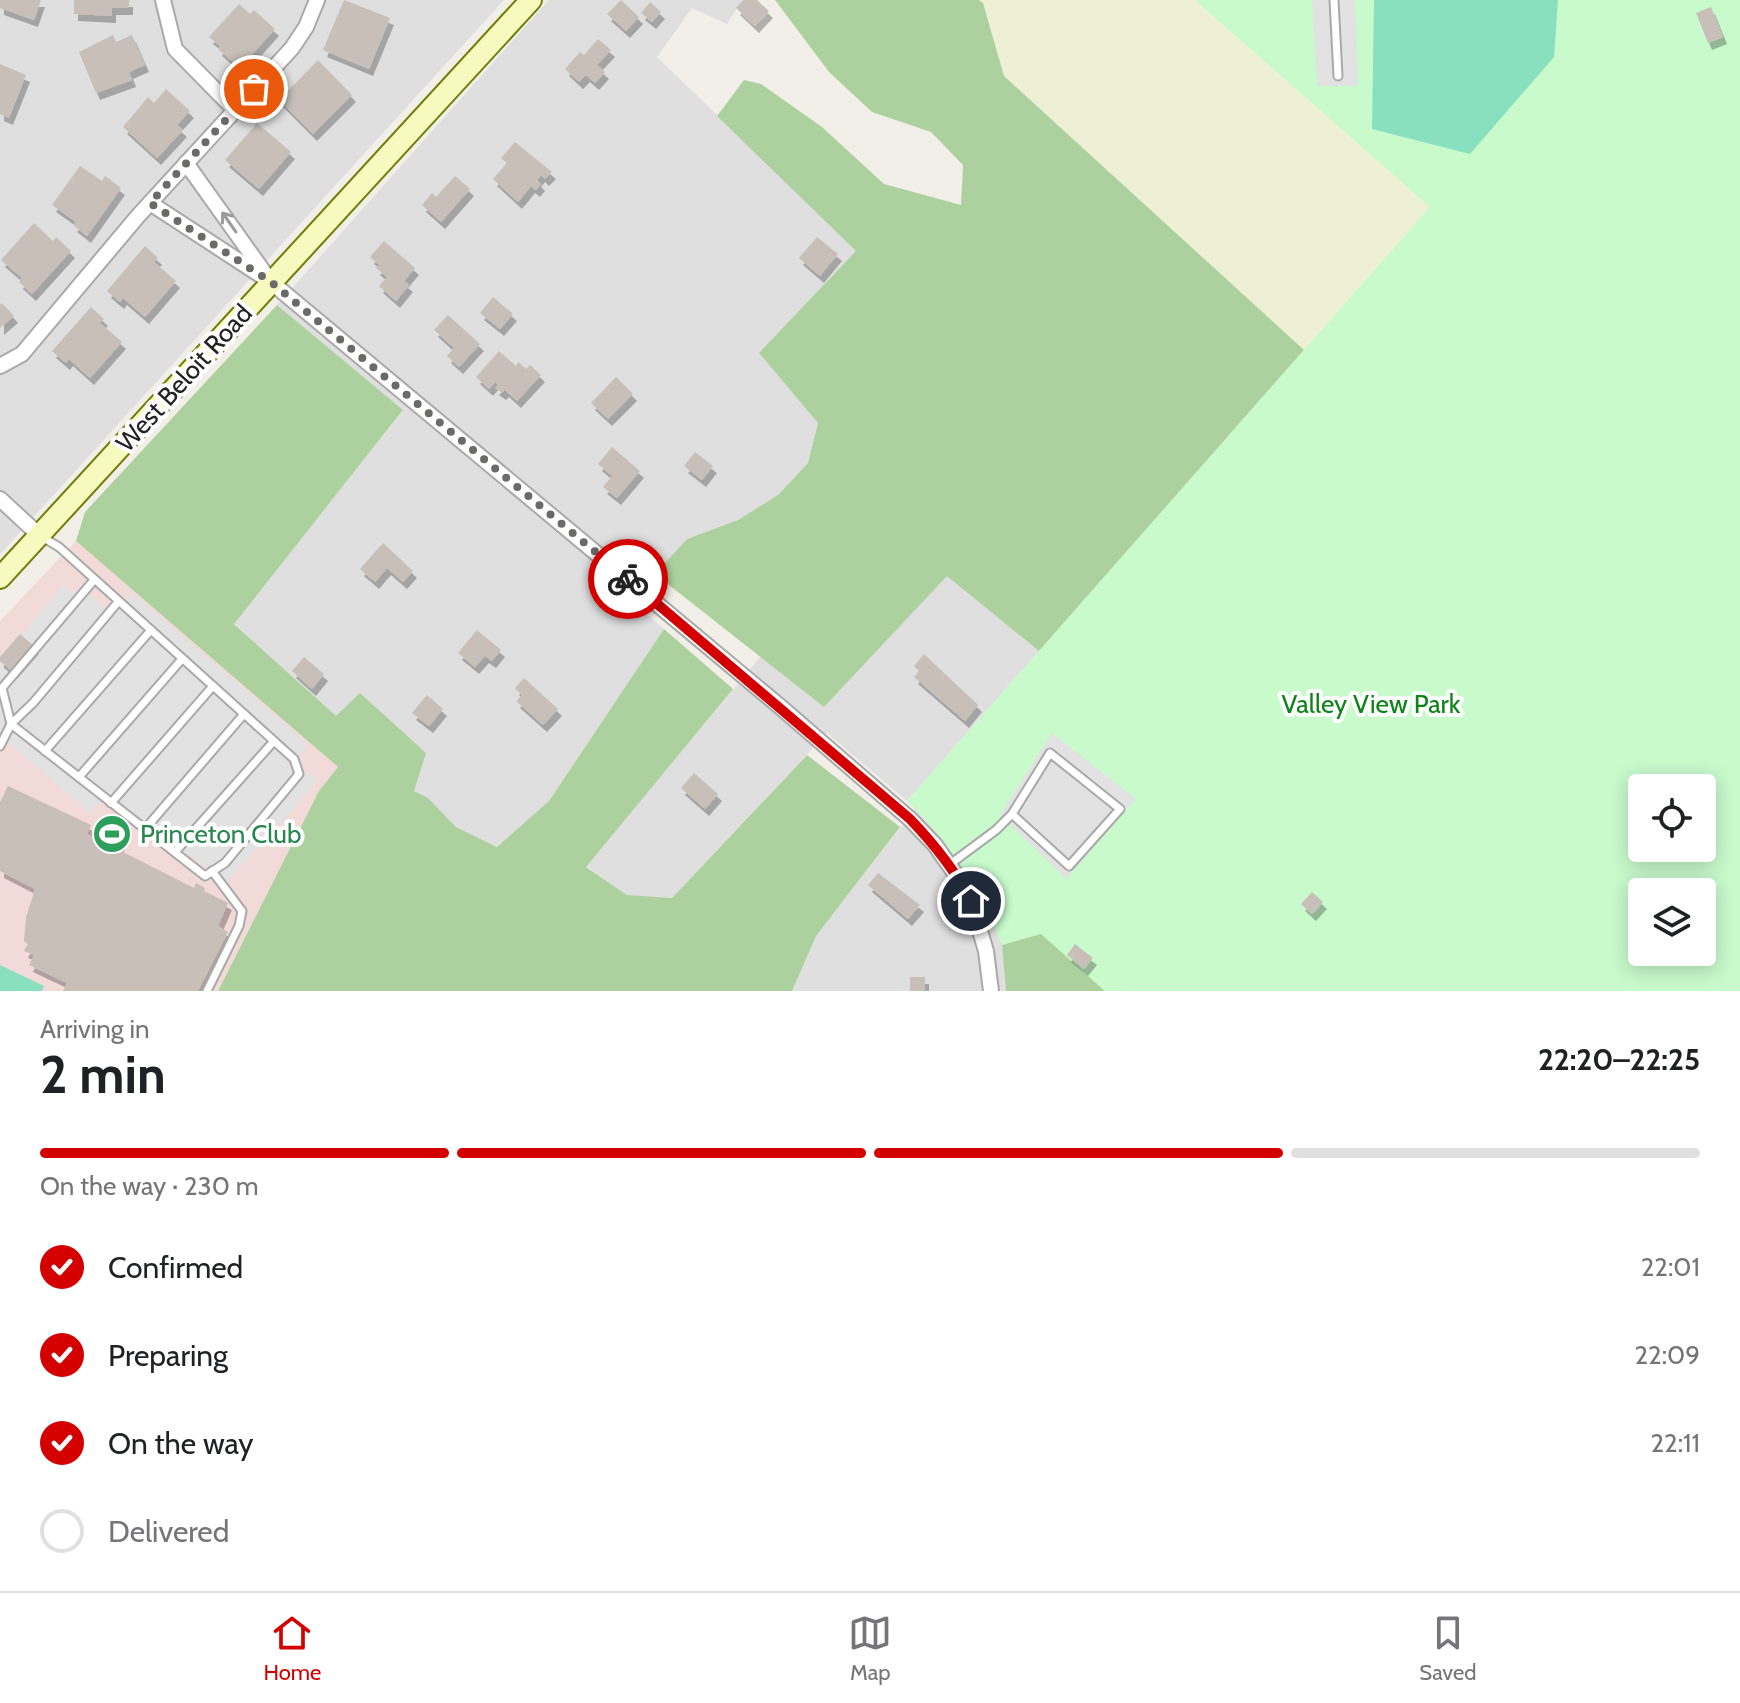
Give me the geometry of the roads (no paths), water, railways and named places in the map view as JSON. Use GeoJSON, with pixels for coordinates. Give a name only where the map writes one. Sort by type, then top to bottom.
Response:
{"type":"FeatureCollection","features":[{"type":"Feature","properties":{"kind":"main road","name":"West Beloit Road"},"geometry":{"type":"LineString","coordinates":[[0,578],[531,0]]}},
{"type":"Feature","properties":{"kind":"street"},"geometry":{"type":"LineString","coordinates":[[163,0],[175,49],[235,110]]}},
{"type":"Feature","properties":{"kind":"street"},"geometry":{"type":"LineString","coordinates":[[0,366],[22,354],[150,203],[292,48],[306,27],[317,0]]}},
{"type":"Feature","properties":{"kind":"street"},"geometry":{"type":"LineString","coordinates":[[186,163],[271,282]]}},
{"type":"Feature","properties":{"kind":"street"},"geometry":{"type":"LineString","coordinates":[[150,203],[271,282],[777,704],[910,819],[935,845],[961,882],[978,921],[991,991]]}},
{"type":"Feature","properties":{"kind":"street"},"geometry":{"type":"LineString","coordinates":[[0,499],[39,535]]}},
{"type":"Feature","properties":{"kind":"lane"},"geometry":{"type":"LineString","coordinates":[[1334,0],[1338,76]]}},
{"type":"Feature","properties":{"kind":"lane"},"geometry":{"type":"LineString","coordinates":[[39,535],[59,547],[294,759],[299,774],[225,863],[205,876],[11,724],[2,688],[94,580]]}},
{"type":"Feature","properties":{"kind":"lane"},"geometry":{"type":"LineString","coordinates":[[0,746],[11,724],[33,703],[118,602]]}},
{"type":"Feature","properties":{"kind":"lane"},"geometry":{"type":"LineString","coordinates":[[45,751],[151,630]]}},
{"type":"Feature","properties":{"kind":"lane"},"geometry":{"type":"LineString","coordinates":[[79,777],[182,659]]}},
{"type":"Feature","properties":{"kind":"lane"},"geometry":{"type":"LineString","coordinates":[[111,803],[213,686]]}},
{"type":"Feature","properties":{"kind":"lane"},"geometry":{"type":"LineString","coordinates":[[145,829],[244,714]]}},
{"type":"Feature","properties":{"kind":"lane"},"geometry":{"type":"LineString","coordinates":[[175,852],[274,741]]}},
{"type":"Feature","properties":{"kind":"lane"},"geometry":{"type":"LineString","coordinates":[[949,865],[1012,814],[1050,753],[1120,809],[1069,866],[1012,814]]}},
{"type":"Feature","properties":{"kind":"lane"},"geometry":{"type":"LineString","coordinates":[[207,991],[239,926],[242,911],[212,871]]}},
{"type":"Feature","properties":{"kind":"place","name":"Princeton Club"},"geometry":{"type":"Point","coordinates":[112,834]}},
{"type":"Feature","properties":{"kind":"park label","name":"Valley View Park"},"geometry":{"type":"Point","coordinates":[1371,704]}}]}
